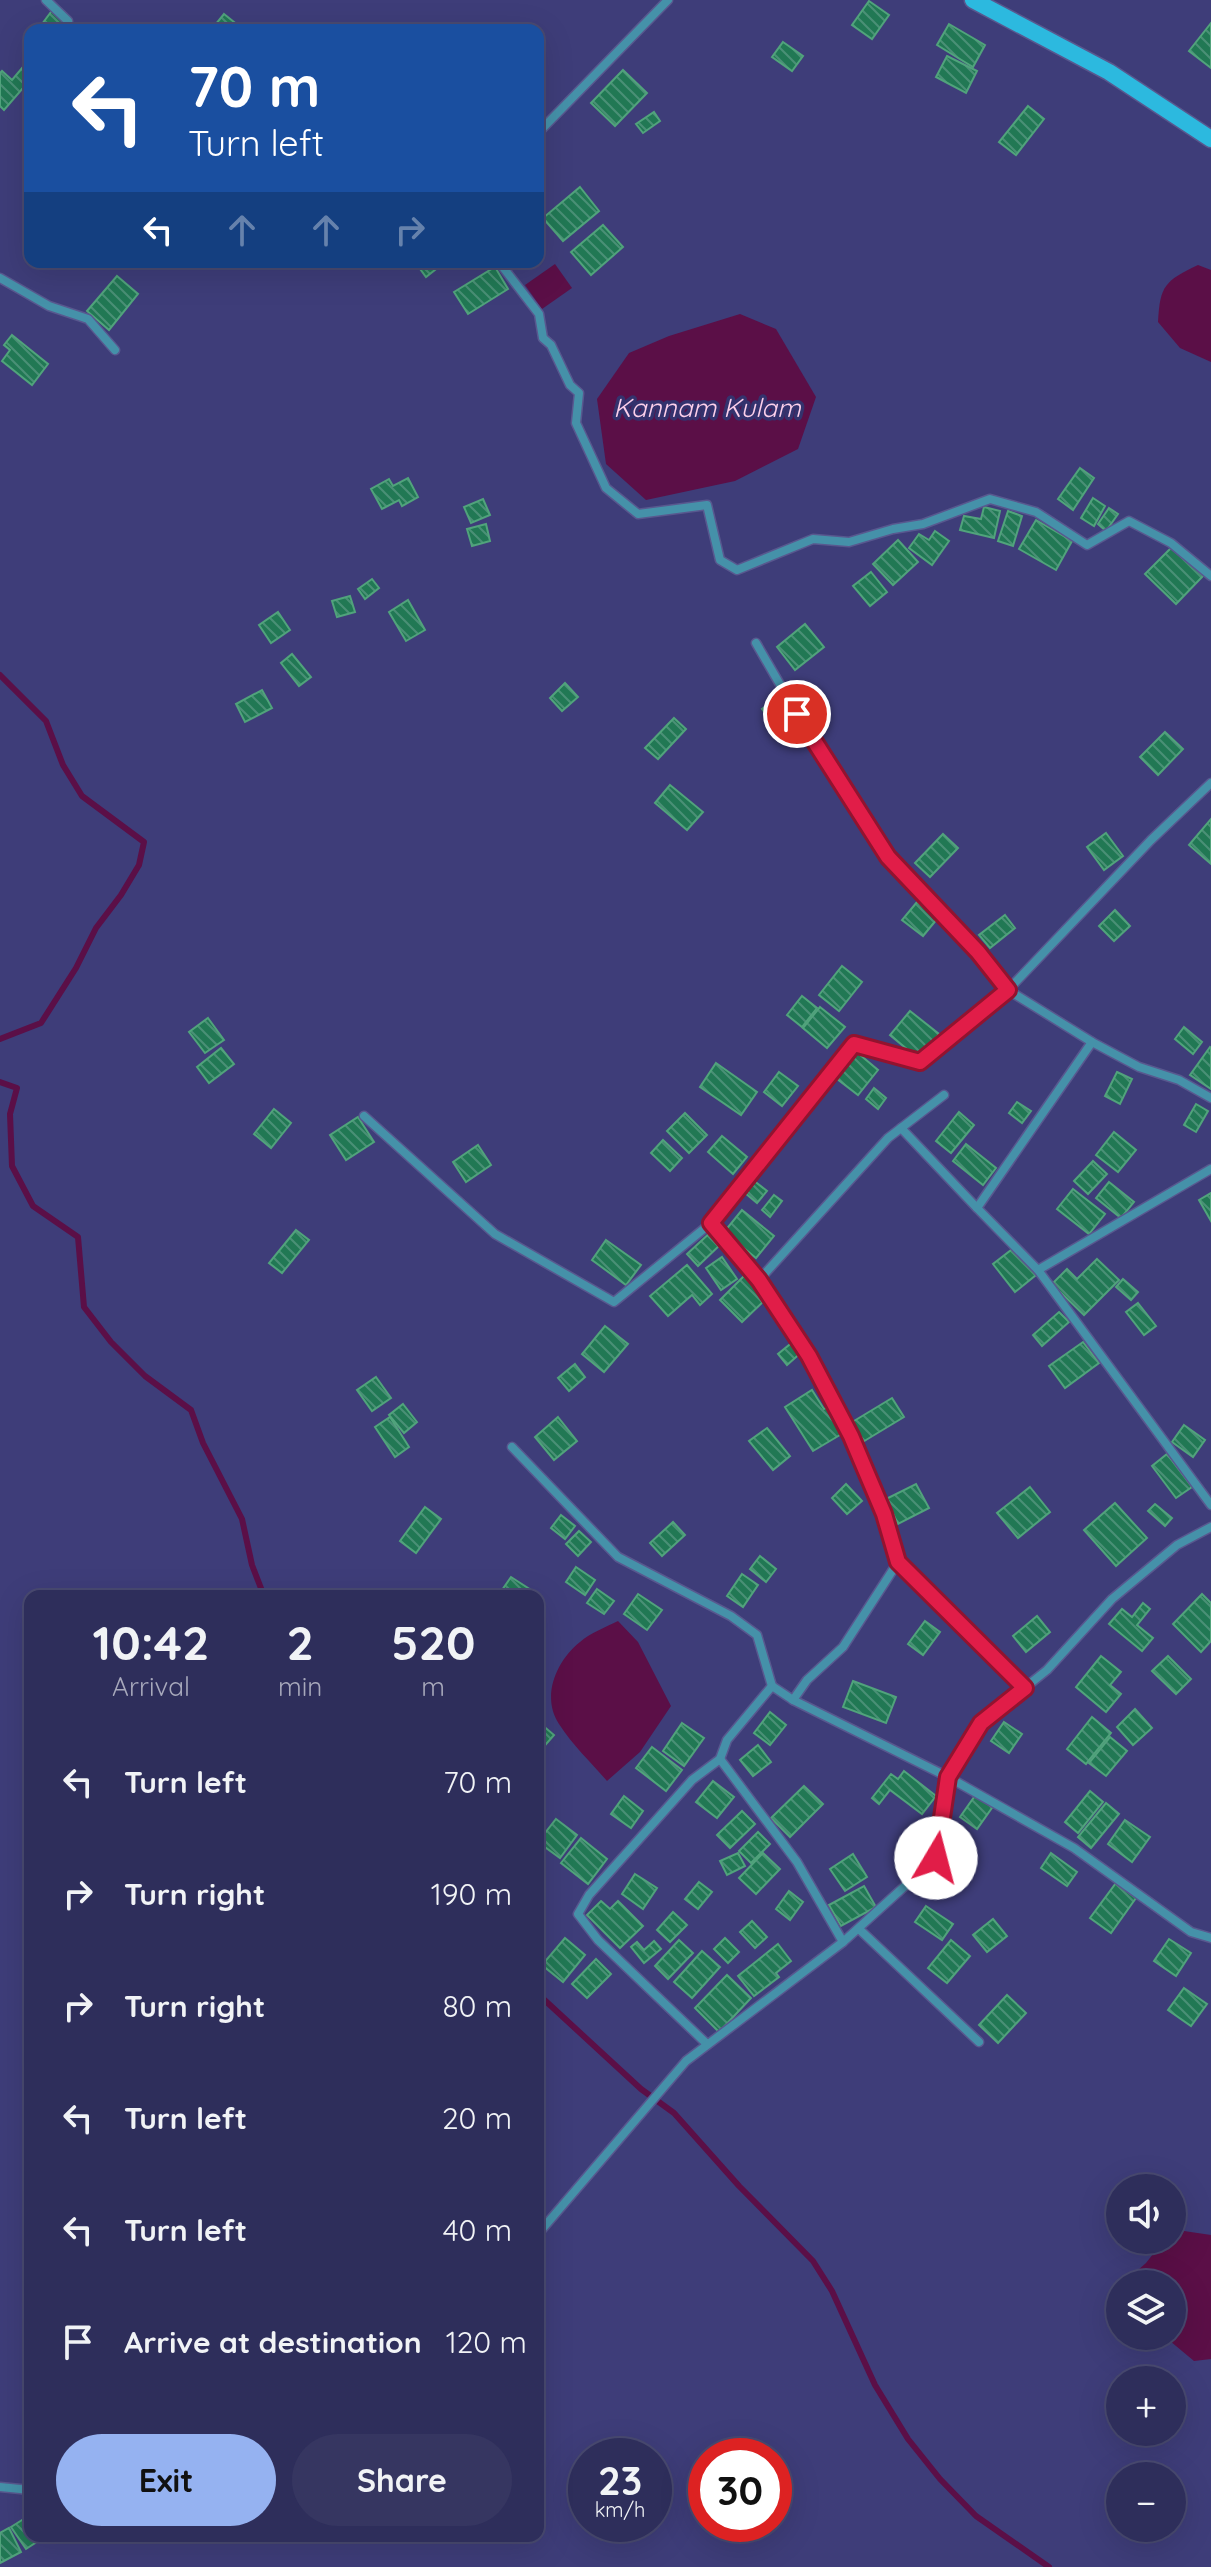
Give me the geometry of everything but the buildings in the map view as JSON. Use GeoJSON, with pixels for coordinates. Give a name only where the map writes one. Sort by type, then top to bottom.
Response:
{"type":"FeatureCollection","features":[{"type":"Feature","properties":{"kind":"main road"},"geometry":{"type":"LineString","coordinates":[[973,0],[1109,72],[1211,139]]}},
{"type":"Feature","properties":{"kind":"street"},"geometry":{"type":"LineString","coordinates":[[46,0],[68,21]]}},
{"type":"Feature","properties":{"kind":"street"},"geometry":{"type":"LineString","coordinates":[[544,127],[668,0]]}},
{"type":"Feature","properties":{"kind":"street"},"geometry":{"type":"LineString","coordinates":[[504,268],[539,314],[543,338],[551,345],[570,385],[579,393],[576,423],[606,488],[638,514],[707,505],[720,560],[737,570],[813,539],[849,542],[923,524],[990,499],[1036,512],[1087,545],[1129,521],[1171,543],[1211,576]]}},
{"type":"Feature","properties":{"kind":"street"},"geometry":{"type":"LineString","coordinates":[[0,278],[49,306],[88,319],[115,350]]}},
{"type":"Feature","properties":{"kind":"street"},"geometry":{"type":"LineString","coordinates":[[756,643],[811,738],[888,857],[978,952],[1008,990],[1092,1042],[1139,1067],[1179,1080],[1211,1098]]}},
{"type":"Feature","properties":{"kind":"street"},"geometry":{"type":"LineString","coordinates":[[364,1116],[495,1234],[614,1302],[711,1223],[854,1044],[920,1062],[1008,990],[1151,840],[1211,783]]}},
{"type":"Feature","properties":{"kind":"street"},"geometry":{"type":"LineString","coordinates":[[977,1208],[1092,1042]]}},
{"type":"Feature","properties":{"kind":"street"},"geometry":{"type":"LineString","coordinates":[[759,1280],[888,1138],[944,1095]]}},
{"type":"Feature","properties":{"kind":"street"},"geometry":{"type":"LineString","coordinates":[[901,1128],[1038,1270],[1211,1505]]}},
{"type":"Feature","properties":{"kind":"street"},"geometry":{"type":"LineString","coordinates":[[1038,1270],[1211,1169]]}},
{"type":"Feature","properties":{"kind":"street"},"geometry":{"type":"LineString","coordinates":[[711,1223],[759,1280],[809,1356],[851,1436],[884,1514],[898,1562],[1025,1688]]}},
{"type":"Feature","properties":{"kind":"street"},"geometry":{"type":"LineString","coordinates":[[512,1447],[618,1557],[731,1616],[757,1635],[772,1686],[793,1700],[948,1777],[1074,1848],[1191,1932],[1211,1938]]}},
{"type":"Feature","properties":{"kind":"street"},"geometry":{"type":"LineString","coordinates":[[544,2227],[686,2061],[843,1942],[936,1858],[948,1777],[981,1723],[1047,1670],[1112,1599],[1177,1545],[1211,1527]]}},
{"type":"Feature","properties":{"kind":"street"},"geometry":{"type":"LineString","coordinates":[[793,1700],[807,1680],[843,1647],[898,1562]]}},
{"type":"Feature","properties":{"kind":"street"},"geometry":{"type":"LineString","coordinates":[[707,2044],[598,1940],[578,1914],[589,1895],[681,1791],[720,1759],[727,1740],[772,1686]]}},
{"type":"Feature","properties":{"kind":"street"},"geometry":{"type":"LineString","coordinates":[[720,1759],[797,1862],[843,1942]]}},
{"type":"Feature","properties":{"kind":"street"},"geometry":{"type":"LineString","coordinates":[[859,1929],[979,2042]]}},
{"type":"Feature","properties":{"kind":"street"},"geometry":{"type":"LineString","coordinates":[[0,2487],[24,2489]]}},
{"type":"Feature","properties":{"kind":"water"},"geometry":{"type":"Polygon","coordinates":[[[555,264],[572,288],[542,309],[525,285],[555,264]]]}},
{"type":"Feature","properties":{"kind":"water"},"geometry":{"type":"Polygon","coordinates":[[[1198,265],[1211,270],[1211,362],[1180,348],[1158,322],[1160,300],[1166,286],[1178,275],[1198,265]]]}},
{"type":"Feature","properties":{"kind":"water","name":"Kannam Kulam"},"geometry":{"type":"Polygon","coordinates":[[[740,314],[776,329],[816,397],[798,449],[735,481],[646,500],[606,464],[597,399],[629,353],[669,336],[740,314]]]}},
{"type":"Feature","properties":{"kind":"water"},"geometry":{"type":"Polygon","coordinates":[[[618,1621],[638,1642],[671,1706],[640,1752],[607,1781],[559,1724],[551,1702],[551,1691],[558,1669],[571,1650],[588,1636],[618,1621]]]}},
{"type":"Feature","properties":{"kind":"water"},"geometry":{"type":"Polygon","coordinates":[[[1186,2231],[1211,2235],[1211,2359],[1194,2361],[1181,2350],[1186,2350],[1186,2270],[1138,2270],[1153,2254],[1186,2254],[1186,2231]]]}},
{"type":"Feature","properties":{"kind":"waterway"},"geometry":{"type":"LineString","coordinates":[[0,675],[46,721],[63,765],[82,796],[144,842],[139,865],[96,928],[76,968],[41,1023],[0,1039]]}},
{"type":"Feature","properties":{"kind":"waterway"},"geometry":{"type":"LineString","coordinates":[[0,1082],[17,1088],[10,1114],[12,1166],[33,1206],[78,1237],[84,1307],[111,1342],[145,1376],[191,1410],[203,1443],[242,1519],[252,1565],[262,1590]]}},
{"type":"Feature","properties":{"kind":"waterway"},"geometry":{"type":"LineString","coordinates":[[544,2000],[641,2089],[674,2113],[739,2186],[813,2261],[832,2291],[875,2385],[908,2439],[940,2479],[976,2516],[1049,2567]]}},
{"type":"Feature","properties":{"kind":"route"},"geometry":{"type":"LineString","coordinates":[[797,714],[888,857],[978,952],[1008,990],[920,1062],[854,1044],[711,1223],[759,1280],[809,1356],[851,1436],[884,1514],[898,1562],[1025,1688],[981,1723],[948,1777],[936,1858]]}}]}
